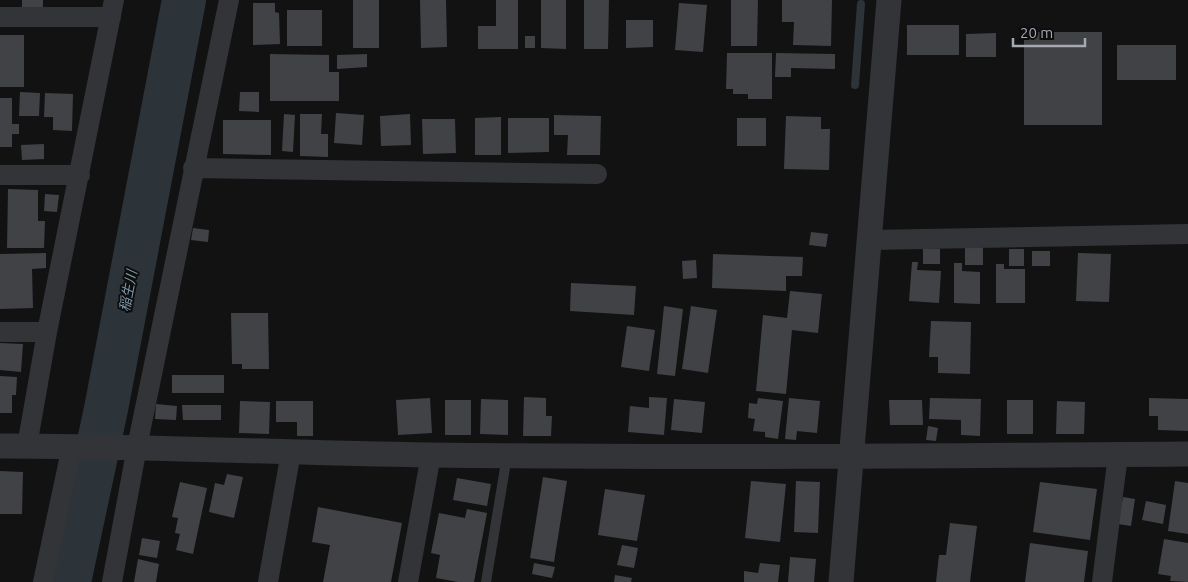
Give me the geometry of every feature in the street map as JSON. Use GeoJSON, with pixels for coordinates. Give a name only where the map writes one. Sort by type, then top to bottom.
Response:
{"type":"FeatureCollection","features":[{"type":"Feature","properties":{"kind":"street"},"geometry":{"type":"LineString","coordinates":[[112,582],[129,447],[193,168],[229,0]]}},
{"type":"Feature","properties":{"kind":"street"},"geometry":{"type":"LineString","coordinates":[[841,582],[889,0]]}},
{"type":"Feature","properties":{"kind":"street"},"geometry":{"type":"LineString","coordinates":[[0,17],[113,9],[47,332],[27,446]]}},
{"type":"Feature","properties":{"kind":"street"},"geometry":{"type":"LineString","coordinates":[[193,168],[597,174]]}},
{"type":"Feature","properties":{"kind":"street"},"geometry":{"type":"LineString","coordinates":[[0,175],[80,175]]}},
{"type":"Feature","properties":{"kind":"street"},"geometry":{"type":"LineString","coordinates":[[870,240],[1188,234]]}},
{"type":"Feature","properties":{"kind":"street"},"geometry":{"type":"LineString","coordinates":[[0,332],[47,332]]}},
{"type":"Feature","properties":{"kind":"street"},"geometry":{"type":"LineString","coordinates":[[0,446],[129,447],[431,455],[852,457],[1188,454]]}},
{"type":"Feature","properties":{"kind":"street"},"geometry":{"type":"LineString","coordinates":[[42,582],[76,446]]}},
{"type":"Feature","properties":{"kind":"street"},"geometry":{"type":"LineString","coordinates":[[268,582],[290,452]]}},
{"type":"Feature","properties":{"kind":"street"},"geometry":{"type":"LineString","coordinates":[[408,582],[431,455]]}},
{"type":"Feature","properties":{"kind":"street"},"geometry":{"type":"LineString","coordinates":[[1102,582],[1118,455]]}},
{"type":"Feature","properties":{"kind":"lane"},"geometry":{"type":"LineString","coordinates":[[486,582],[507,455]]}},
{"type":"Feature","properties":{"kind":"building"},"geometry":{"type":"Polygon","coordinates":[[[22,0],[43,0],[43,8],[22,8],[22,0]]]}},
{"type":"Feature","properties":{"kind":"building"},"geometry":{"type":"Polygon","coordinates":[[[353,0],[379,0],[379,48],[353,48],[353,0]]]}},
{"type":"Feature","properties":{"kind":"building"},"geometry":{"type":"Polygon","coordinates":[[[420,0],[446,0],[447,47],[421,48],[420,0]]]}},
{"type":"Feature","properties":{"kind":"building"},"geometry":{"type":"Polygon","coordinates":[[[496,0],[518,0],[518,49],[478,49],[478,26],[496,26],[496,0]]]}},
{"type":"Feature","properties":{"kind":"building"},"geometry":{"type":"Polygon","coordinates":[[[541,0],[566,0],[566,49],[541,48],[541,0]]]}},
{"type":"Feature","properties":{"kind":"building"},"geometry":{"type":"Polygon","coordinates":[[[584,0],[609,0],[608,49],[584,49],[584,0]]]}},
{"type":"Feature","properties":{"kind":"building"},"geometry":{"type":"Polygon","coordinates":[[[731,0],[758,0],[757,46],[731,46],[731,0]]]}},
{"type":"Feature","properties":{"kind":"building"},"geometry":{"type":"Polygon","coordinates":[[[782,0],[832,0],[831,46],[793,45],[794,22],[782,22],[782,0]]]}},
{"type":"Feature","properties":{"kind":"building"},"geometry":{"type":"Polygon","coordinates":[[[253,3],[275,3],[275,12],[279,13],[280,44],[253,45],[253,3]]]}},
{"type":"Feature","properties":{"kind":"building"},"geometry":{"type":"Polygon","coordinates":[[[679,3],[707,5],[703,52],[675,50],[679,3]]]}},
{"type":"Feature","properties":{"kind":"building"},"geometry":{"type":"Polygon","coordinates":[[[287,10],[322,10],[322,46],[287,46],[287,10]]]}},
{"type":"Feature","properties":{"kind":"building"},"geometry":{"type":"Polygon","coordinates":[[[626,20],[653,20],[653,47],[626,48],[626,20]]]}},
{"type":"Feature","properties":{"kind":"building"},"geometry":{"type":"Polygon","coordinates":[[[907,25],[959,25],[959,55],[907,55],[907,25]]]}},
{"type":"Feature","properties":{"kind":"building"},"geometry":{"type":"Polygon","coordinates":[[[1024,32],[1102,32],[1102,125],[1024,125],[1024,32]]]}},
{"type":"Feature","properties":{"kind":"building"},"geometry":{"type":"Polygon","coordinates":[[[996,33],[996,57],[966,57],[966,34],[996,33]]]}},
{"type":"Feature","properties":{"kind":"building"},"geometry":{"type":"Polygon","coordinates":[[[0,35],[24,35],[24,87],[0,87],[0,35]]]}},
{"type":"Feature","properties":{"kind":"building"},"geometry":{"type":"Polygon","coordinates":[[[525,36],[535,36],[535,48],[525,48],[525,36]]]}},
{"type":"Feature","properties":{"kind":"building"},"geometry":{"type":"Polygon","coordinates":[[[1117,45],[1176,45],[1176,80],[1117,80],[1117,45]]]}},
{"type":"Feature","properties":{"kind":"building"},"geometry":{"type":"Polygon","coordinates":[[[727,53],[772,53],[772,99],[748,99],[748,94],[733,94],[733,89],[726,89],[727,53]]]}},
{"type":"Feature","properties":{"kind":"building"},"geometry":{"type":"Polygon","coordinates":[[[776,53],[835,54],[835,69],[791,68],[791,77],[775,77],[776,53]]]}},
{"type":"Feature","properties":{"kind":"building"},"geometry":{"type":"Polygon","coordinates":[[[270,54],[329,55],[329,72],[339,72],[339,101],[270,101],[270,54]]]}},
{"type":"Feature","properties":{"kind":"building"},"geometry":{"type":"Polygon","coordinates":[[[367,54],[367,67],[337,69],[337,55],[367,54]]]}},
{"type":"Feature","properties":{"kind":"building"},"geometry":{"type":"Polygon","coordinates":[[[20,92],[40,93],[39,116],[19,116],[20,92]]]}},
{"type":"Feature","properties":{"kind":"building"},"geometry":{"type":"Polygon","coordinates":[[[240,92],[259,92],[259,112],[239,111],[240,92]]]}},
{"type":"Feature","properties":{"kind":"building"},"geometry":{"type":"Polygon","coordinates":[[[45,93],[73,94],[72,131],[53,130],[53,117],[44,117],[45,93]]]}},
{"type":"Feature","properties":{"kind":"building"},"geometry":{"type":"Polygon","coordinates":[[[0,98],[12,98],[12,124],[19,124],[19,134],[12,134],[12,147],[0,147],[0,98]]]}},
{"type":"Feature","properties":{"kind":"building"},"geometry":{"type":"Polygon","coordinates":[[[336,113],[364,115],[362,145],[334,143],[336,113]]]}},
{"type":"Feature","properties":{"kind":"building"},"geometry":{"type":"Polygon","coordinates":[[[284,114],[295,115],[293,152],[282,151],[284,114]]]}},
{"type":"Feature","properties":{"kind":"building"},"geometry":{"type":"Polygon","coordinates":[[[300,114],[322,114],[321,134],[328,134],[328,157],[300,156],[300,114]]]}},
{"type":"Feature","properties":{"kind":"building"},"geometry":{"type":"Polygon","coordinates":[[[410,114],[411,145],[381,146],[380,116],[410,114]]]}},
{"type":"Feature","properties":{"kind":"building"},"geometry":{"type":"Polygon","coordinates":[[[554,115],[601,116],[600,155],[567,155],[568,135],[554,135],[554,115]]]}},
{"type":"Feature","properties":{"kind":"building"},"geometry":{"type":"Polygon","coordinates":[[[786,116],[821,117],[821,129],[830,129],[829,170],[784,169],[786,116]]]}},
{"type":"Feature","properties":{"kind":"building"},"geometry":{"type":"Polygon","coordinates":[[[501,117],[501,155],[475,155],[475,118],[501,117]]]}},
{"type":"Feature","properties":{"kind":"building"},"geometry":{"type":"Polygon","coordinates":[[[508,118],[549,118],[549,152],[508,153],[508,118]]]}},
{"type":"Feature","properties":{"kind":"building"},"geometry":{"type":"Polygon","coordinates":[[[737,118],[766,118],[766,146],[737,146],[737,118]]]}},
{"type":"Feature","properties":{"kind":"building"},"geometry":{"type":"Polygon","coordinates":[[[422,119],[455,119],[456,153],[423,154],[422,119]]]}},
{"type":"Feature","properties":{"kind":"building"},"geometry":{"type":"Polygon","coordinates":[[[223,120],[271,120],[271,155],[223,154],[223,120]]]}},
{"type":"Feature","properties":{"kind":"building"},"geometry":{"type":"Polygon","coordinates":[[[44,144],[44,159],[22,160],[21,145],[44,144]]]}},
{"type":"Feature","properties":{"kind":"building"},"geometry":{"type":"Polygon","coordinates":[[[8,189],[38,190],[38,221],[45,221],[44,248],[7,248],[8,189]]]}},
{"type":"Feature","properties":{"kind":"building"},"geometry":{"type":"Polygon","coordinates":[[[45,194],[59,195],[57,212],[44,211],[45,194]]]}},
{"type":"Feature","properties":{"kind":"building"},"geometry":{"type":"Polygon","coordinates":[[[193,228],[209,230],[208,242],[191,240],[193,228]]]}},
{"type":"Feature","properties":{"kind":"building"},"geometry":{"type":"Polygon","coordinates":[[[811,232],[828,234],[826,247],[809,245],[811,232]]]}},
{"type":"Feature","properties":{"kind":"building"},"geometry":{"type":"Polygon","coordinates":[[[923,248],[940,249],[940,264],[923,264],[923,248]]]}},
{"type":"Feature","properties":{"kind":"building"},"geometry":{"type":"Polygon","coordinates":[[[965,248],[983,248],[983,265],[965,265],[965,248]]]}},
{"type":"Feature","properties":{"kind":"building"},"geometry":{"type":"Polygon","coordinates":[[[1009,249],[1024,249],[1024,266],[1009,266],[1009,249]]]}},
{"type":"Feature","properties":{"kind":"building"},"geometry":{"type":"Polygon","coordinates":[[[1032,251],[1050,251],[1050,266],[1032,266],[1032,251]]]}},
{"type":"Feature","properties":{"kind":"building"},"geometry":{"type":"Polygon","coordinates":[[[46,253],[46,268],[32,269],[33,308],[0,309],[0,254],[46,253]]]}},
{"type":"Feature","properties":{"kind":"building"},"geometry":{"type":"Polygon","coordinates":[[[1078,253],[1111,254],[1109,302],[1076,301],[1078,253]]]}},
{"type":"Feature","properties":{"kind":"building"},"geometry":{"type":"Polygon","coordinates":[[[713,254],[803,257],[802,276],[786,276],[786,291],[712,288],[713,254]]]}},
{"type":"Feature","properties":{"kind":"building"},"geometry":{"type":"Polygon","coordinates":[[[696,260],[697,278],[683,279],[682,261],[696,260]]]}},
{"type":"Feature","properties":{"kind":"building"},"geometry":{"type":"Polygon","coordinates":[[[912,262],[918,262],[917,270],[941,271],[939,303],[909,301],[912,262]]]}},
{"type":"Feature","properties":{"kind":"building"},"geometry":{"type":"Polygon","coordinates":[[[954,263],[962,263],[962,271],[980,272],[980,304],[954,303],[954,263]]]}},
{"type":"Feature","properties":{"kind":"building"},"geometry":{"type":"Polygon","coordinates":[[[996,264],[1004,264],[1004,269],[1025,269],[1025,303],[996,303],[996,264]]]}},
{"type":"Feature","properties":{"kind":"building"},"geometry":{"type":"Polygon","coordinates":[[[571,283],[636,286],[634,315],[570,311],[571,283]]]}},
{"type":"Feature","properties":{"kind":"building"},"geometry":{"type":"Polygon","coordinates":[[[790,291],[822,294],[818,333],[792,330],[786,394],[756,391],[763,315],[787,318],[790,291]]]}},
{"type":"Feature","properties":{"kind":"building"},"geometry":{"type":"Polygon","coordinates":[[[664,306],[683,309],[675,376],[657,374],[664,306]]]}},
{"type":"Feature","properties":{"kind":"building"},"geometry":{"type":"Polygon","coordinates":[[[691,306],[717,310],[708,373],[682,369],[691,306]]]}},
{"type":"Feature","properties":{"kind":"building"},"geometry":{"type":"Polygon","coordinates":[[[231,313],[268,313],[269,369],[242,369],[242,364],[232,364],[231,313]]]}},
{"type":"Feature","properties":{"kind":"building"},"geometry":{"type":"Polygon","coordinates":[[[931,321],[971,322],[970,374],[938,373],[938,357],[929,357],[931,321]]]}},
{"type":"Feature","properties":{"kind":"building"},"geometry":{"type":"Polygon","coordinates":[[[627,326],[655,330],[649,371],[621,367],[627,326]]]}},
{"type":"Feature","properties":{"kind":"building"},"geometry":{"type":"Polygon","coordinates":[[[0,343],[23,344],[21,372],[0,370],[0,343]]]}},
{"type":"Feature","properties":{"kind":"building"},"geometry":{"type":"Polygon","coordinates":[[[172,375],[224,375],[224,393],[172,393],[172,375]]]}},
{"type":"Feature","properties":{"kind":"building"},"geometry":{"type":"Polygon","coordinates":[[[0,376],[17,377],[16,395],[12,395],[12,413],[0,413],[0,376]]]}},
{"type":"Feature","properties":{"kind":"building"},"geometry":{"type":"Polygon","coordinates":[[[524,397],[546,398],[546,416],[552,416],[551,436],[523,436],[524,397]]]}},
{"type":"Feature","properties":{"kind":"building"},"geometry":{"type":"Polygon","coordinates":[[[649,397],[667,398],[664,435],[628,432],[630,406],[649,408],[649,397]]]}},
{"type":"Feature","properties":{"kind":"building"},"geometry":{"type":"Polygon","coordinates":[[[430,398],[432,433],[398,435],[396,400],[430,398]]]}},
{"type":"Feature","properties":{"kind":"building"},"geometry":{"type":"Polygon","coordinates":[[[758,398],[783,401],[778,439],[765,437],[765,432],[753,431],[755,419],[748,418],[749,403],[757,404],[758,398]]]}},
{"type":"Feature","properties":{"kind":"building"},"geometry":{"type":"Polygon","coordinates":[[[789,398],[820,401],[817,433],[797,431],[796,440],[785,439],[789,398]]]}},
{"type":"Feature","properties":{"kind":"building"},"geometry":{"type":"Polygon","coordinates":[[[930,398],[981,399],[980,436],[961,435],[961,420],[929,419],[930,398]]]}},
{"type":"Feature","properties":{"kind":"building"},"geometry":{"type":"Polygon","coordinates":[[[1149,398],[1188,399],[1188,431],[1158,430],[1158,416],[1149,416],[1149,398]]]}},
{"type":"Feature","properties":{"kind":"building"},"geometry":{"type":"Polygon","coordinates":[[[481,399],[508,400],[508,435],[480,434],[481,399]]]}},
{"type":"Feature","properties":{"kind":"building"},"geometry":{"type":"Polygon","coordinates":[[[674,399],[705,402],[702,433],[671,430],[674,399]]]}},
{"type":"Feature","properties":{"kind":"building"},"geometry":{"type":"Polygon","coordinates":[[[445,400],[471,400],[471,435],[445,435],[445,400]]]}},
{"type":"Feature","properties":{"kind":"building"},"geometry":{"type":"Polygon","coordinates":[[[889,400],[922,400],[923,425],[890,425],[889,400]]]}},
{"type":"Feature","properties":{"kind":"building"},"geometry":{"type":"Polygon","coordinates":[[[1007,400],[1033,400],[1033,434],[1007,434],[1007,400]]]}},
{"type":"Feature","properties":{"kind":"building"},"geometry":{"type":"Polygon","coordinates":[[[240,401],[270,402],[269,434],[239,433],[240,401]]]}},
{"type":"Feature","properties":{"kind":"building"},"geometry":{"type":"Polygon","coordinates":[[[276,401],[313,401],[313,436],[297,436],[297,422],[276,422],[276,401]]]}},
{"type":"Feature","properties":{"kind":"building"},"geometry":{"type":"Polygon","coordinates":[[[1057,401],[1085,402],[1084,434],[1056,434],[1057,401]]]}},
{"type":"Feature","properties":{"kind":"building"},"geometry":{"type":"Polygon","coordinates":[[[156,404],[177,406],[176,420],[155,419],[156,404]]]}},
{"type":"Feature","properties":{"kind":"building"},"geometry":{"type":"Polygon","coordinates":[[[182,405],[221,405],[221,420],[183,420],[182,405]]]}},
{"type":"Feature","properties":{"kind":"building"},"geometry":{"type":"Polygon","coordinates":[[[928,426],[938,428],[936,441],[926,440],[928,426]]]}},
{"type":"Feature","properties":{"kind":"building"},"geometry":{"type":"Polygon","coordinates":[[[0,471],[23,472],[22,514],[0,514],[0,471]]]}},
{"type":"Feature","properties":{"kind":"building"},"geometry":{"type":"Polygon","coordinates":[[[227,474],[243,477],[234,518],[209,512],[215,483],[224,485],[227,474]]]}},
{"type":"Feature","properties":{"kind":"building"},"geometry":{"type":"Polygon","coordinates":[[[543,477],[567,481],[554,562],[530,558],[543,477]]]}},
{"type":"Feature","properties":{"kind":"building"},"geometry":{"type":"Polygon","coordinates":[[[457,478],[491,484],[487,506],[453,500],[457,478]]]}},
{"type":"Feature","properties":{"kind":"building"},"geometry":{"type":"Polygon","coordinates":[[[751,481],[786,484],[780,542],[745,538],[751,481]]]}},
{"type":"Feature","properties":{"kind":"building"},"geometry":{"type":"Polygon","coordinates":[[[796,481],[820,482],[818,533],[794,532],[796,481]]]}},
{"type":"Feature","properties":{"kind":"building"},"geometry":{"type":"Polygon","coordinates":[[[1175,481],[1188,483],[1188,534],[1168,531],[1175,481]]]}},
{"type":"Feature","properties":{"kind":"building"},"geometry":{"type":"Polygon","coordinates":[[[180,482],[207,488],[193,554],[176,550],[180,534],[175,533],[178,518],[172,517],[180,482]]]}},
{"type":"Feature","properties":{"kind":"building"},"geometry":{"type":"Polygon","coordinates":[[[1040,482],[1097,489],[1090,540],[1033,532],[1040,482]]]}},
{"type":"Feature","properties":{"kind":"building"},"geometry":{"type":"Polygon","coordinates":[[[605,489],[645,495],[637,541],[598,535],[605,489]]]}},
{"type":"Feature","properties":{"kind":"building"},"geometry":{"type":"Polygon","coordinates":[[[1123,497],[1135,499],[1131,526],[1118,524],[1123,497]]]}},
{"type":"Feature","properties":{"kind":"building"},"geometry":{"type":"Polygon","coordinates":[[[1146,501],[1166,505],[1163,524],[1142,520],[1146,501]]]}},
{"type":"Feature","properties":{"kind":"building"},"geometry":{"type":"Polygon","coordinates":[[[318,507],[402,523],[391,582],[323,582],[330,545],[312,542],[318,507]]]}},
{"type":"Feature","properties":{"kind":"building"},"geometry":{"type":"Polygon","coordinates":[[[467,509],[487,513],[474,582],[458,582],[436,578],[440,555],[431,553],[439,513],[465,518],[467,509]]]}},
{"type":"Feature","properties":{"kind":"building"},"geometry":{"type":"Polygon","coordinates":[[[950,523],[977,526],[970,582],[936,582],[939,555],[946,555],[950,523]]]}},
{"type":"Feature","properties":{"kind":"building"},"geometry":{"type":"Polygon","coordinates":[[[142,538],[160,541],[157,558],[139,555],[142,538]]]}},
{"type":"Feature","properties":{"kind":"building"},"geometry":{"type":"Polygon","coordinates":[[[1164,539],[1188,543],[1188,582],[1170,581],[1171,576],[1158,574],[1164,539]]]}},
{"type":"Feature","properties":{"kind":"building"},"geometry":{"type":"Polygon","coordinates":[[[1030,543],[1088,551],[1084,582],[1025,582],[1030,543]]]}},
{"type":"Feature","properties":{"kind":"building"},"geometry":{"type":"Polygon","coordinates":[[[622,545],[638,548],[634,568],[617,565],[622,545]]]}},
{"type":"Feature","properties":{"kind":"building"},"geometry":{"type":"Polygon","coordinates":[[[790,557],[816,559],[814,582],[788,582],[790,557]]]}},
{"type":"Feature","properties":{"kind":"building"},"geometry":{"type":"Polygon","coordinates":[[[138,559],[159,564],[156,582],[134,582],[138,559]]]}},
{"type":"Feature","properties":{"kind":"building"},"geometry":{"type":"Polygon","coordinates":[[[534,563],[555,567],[552,578],[532,574],[534,563]]]}},
{"type":"Feature","properties":{"kind":"building"},"geometry":{"type":"Polygon","coordinates":[[[760,563],[780,565],[778,582],[744,582],[744,571],[758,573],[760,563]]]}},
{"type":"Feature","properties":{"kind":"building"},"geometry":{"type":"Polygon","coordinates":[[[615,575],[632,578],[631,582],[614,582],[615,575]]]}},
{"type":"Feature","properties":{"kind":"waterway","name":"稲生川"},"geometry":{"type":"LineString","coordinates":[[69,582],[106,409],[184,0]]}},
{"type":"Feature","properties":{"kind":"waterway"},"geometry":{"type":"LineString","coordinates":[[855,85],[861,4]]}}]}
